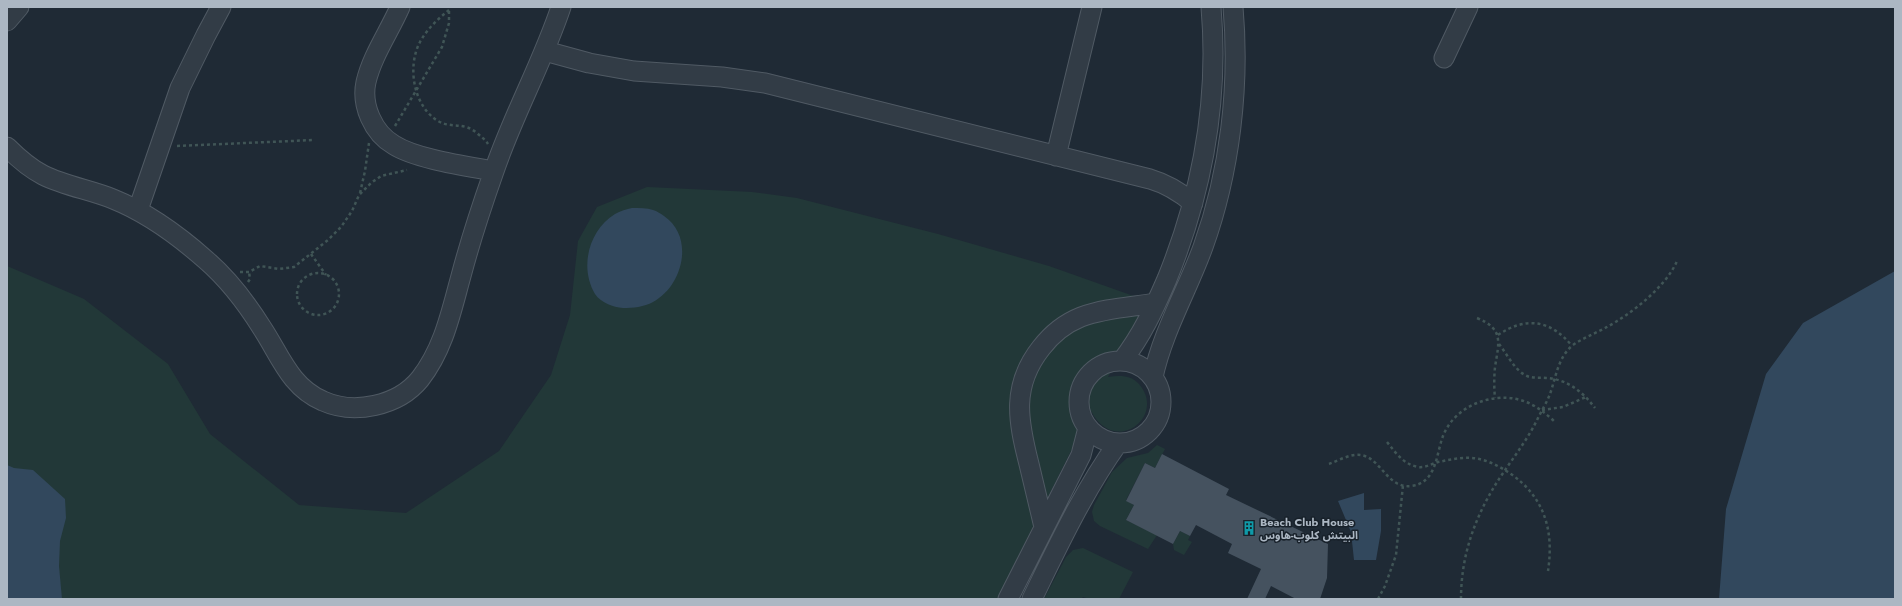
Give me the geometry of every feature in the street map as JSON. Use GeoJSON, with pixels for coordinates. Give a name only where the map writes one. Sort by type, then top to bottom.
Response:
{"type":"FeatureCollection","features":[{"type":"Feature","properties":{"kind":"street"},"geometry":{"type":"LineString","coordinates":[[7,21],[19,7]]}},
{"type":"Feature","properties":{"kind":"street"},"geometry":{"type":"LineString","coordinates":[[138,210],[180,88],[221,7]]}},
{"type":"Feature","properties":{"kind":"street"},"geometry":{"type":"LineString","coordinates":[[400,7],[371,68],[366,82],[365,98],[367,110],[373,122],[385,139],[403,150],[488,170]]}},
{"type":"Feature","properties":{"kind":"street"},"geometry":{"type":"LineString","coordinates":[[7,147],[23,163],[44,176],[109,198],[138,210],[175,234],[208,261],[228,282],[263,329],[284,367],[300,387],[322,401],[348,408],[374,406],[398,397],[419,381],[433,359],[448,328],[476,223],[488,170],[545,51],[561,7]]}},
{"type":"Feature","properties":{"kind":"street"},"geometry":{"type":"LineString","coordinates":[[1056,156],[1092,7]]}},
{"type":"Feature","properties":{"kind":"street"},"geometry":{"type":"LineString","coordinates":[[1122,361],[1140,336],[1156,304],[1178,250],[1193,203],[1203,159],[1210,115],[1212,70],[1211,7]]}},
{"type":"Feature","properties":{"kind":"street"},"geometry":{"type":"LineString","coordinates":[[1153,377],[1161,346],[1191,279],[1203,245],[1224,164],[1231,118],[1235,71],[1233,7]]}},
{"type":"Feature","properties":{"kind":"street"},"geometry":{"type":"LineString","coordinates":[[1444,58],[1468,7]]}},
{"type":"Feature","properties":{"kind":"street"},"geometry":{"type":"LineString","coordinates":[[545,51],[589,63],[634,70],[722,77],[765,83],[1164,184],[1180,192],[1193,203]]}},
{"type":"Feature","properties":{"kind":"street"},"geometry":{"type":"LineString","coordinates":[[1044,526],[1019,417],[1019,397],[1024,376],[1033,358],[1046,341],[1062,328],[1080,317],[1100,311],[1156,304]]}},
{"type":"Feature","properties":{"kind":"street"},"geometry":{"type":"LineString","coordinates":[[1122,361],[1133,363],[1144,368],[1153,377],[1161,396],[1160,411],[1154,426],[1138,439],[1118,443],[1101,438],[1088,428],[1082,419],[1078,399],[1085,379],[1101,365],[1122,361]]}},
{"type":"Feature","properties":{"kind":"street"},"geometry":{"type":"LineString","coordinates":[[1008,599],[1081,455],[1088,428]]}},
{"type":"Feature","properties":{"kind":"street"},"geometry":{"type":"LineString","coordinates":[[1032,599],[1079,505],[1094,478],[1118,443]]}},
{"type":"Feature","properties":{"kind":"path"},"geometry":{"type":"LineString","coordinates":[[449,8],[429,30],[416,50],[413,70],[416,90],[423,107],[436,120],[447,124],[466,126],[487,142],[488,170]]}},
{"type":"Feature","properties":{"kind":"path"},"geometry":{"type":"LineString","coordinates":[[394,127],[442,47],[448,29],[449,8]]}},
{"type":"Feature","properties":{"kind":"path"},"geometry":{"type":"LineString","coordinates":[[364,137],[375,148]]}},
{"type":"Feature","properties":{"kind":"path"},"geometry":{"type":"LineString","coordinates":[[161,142],[186,147],[314,140]]}},
{"type":"Feature","properties":{"kind":"path"},"geometry":{"type":"LineString","coordinates":[[228,282],[241,271],[250,272],[260,266],[279,269],[294,266],[328,240],[341,227],[352,212],[359,195],[365,171],[369,142]]}},
{"type":"Feature","properties":{"kind":"path"},"geometry":{"type":"LineString","coordinates":[[400,166],[407,170]]}},
{"type":"Feature","properties":{"kind":"path"},"geometry":{"type":"LineString","coordinates":[[359,195],[371,183],[381,176],[407,170],[414,171]]}},
{"type":"Feature","properties":{"kind":"path"},"geometry":{"type":"LineString","coordinates":[[311,254],[326,275],[336,283],[338,289],[337,302],[329,312],[316,315],[310,314],[300,305],[297,292],[298,286],[307,276],[320,273],[326,275]]}},
{"type":"Feature","properties":{"kind":"path"},"geometry":{"type":"LineString","coordinates":[[1461,599],[1464,561],[1470,535],[1481,510],[1531,431],[1542,410],[1564,356],[1572,346],[1620,319],[1659,288],[1673,271],[1677,261]]}},
{"type":"Feature","properties":{"kind":"path"},"geometry":{"type":"LineString","coordinates":[[1477,318],[1492,326],[1498,335],[1499,344],[1494,376],[1495,398]]}},
{"type":"Feature","properties":{"kind":"path"},"geometry":{"type":"LineString","coordinates":[[1498,335],[1507,328],[1519,324],[1543,324],[1560,333],[1572,346]]}},
{"type":"Feature","properties":{"kind":"path"},"geometry":{"type":"LineString","coordinates":[[1499,344],[1520,372],[1526,376],[1554,379],[1567,383],[1586,397],[1595,408]]}},
{"type":"Feature","properties":{"kind":"path"},"geometry":{"type":"LineString","coordinates":[[1542,410],[1563,407],[1586,397]]}},
{"type":"Feature","properties":{"kind":"path"},"geometry":{"type":"LineString","coordinates":[[1329,464],[1356,455],[1365,456],[1373,460],[1389,478],[1403,485],[1411,486],[1424,481],[1433,471],[1442,440],[1450,423],[1459,413],[1470,406],[1495,398],[1520,399],[1542,410],[1555,422]]}},
{"type":"Feature","properties":{"kind":"path"},"geometry":{"type":"LineString","coordinates":[[1387,442],[1400,459],[1418,467],[1428,466],[1454,458],[1472,458],[1490,462],[1519,480],[1531,492],[1545,516],[1550,538],[1551,554],[1548,571]]}},
{"type":"Feature","properties":{"kind":"path"},"geometry":{"type":"LineString","coordinates":[[1378,599],[1387,581],[1396,555],[1403,485]]}},
{"type":"Feature","properties":{"kind":"green space"},"geometry":{"type":"Polygon","coordinates":[[[647,187],[752,192],[797,198],[938,234],[1049,266],[1142,299],[1146,301],[1108,377],[1125,376],[1139,384],[1146,396],[1147,408],[1142,419],[1134,427],[1124,431],[1113,431],[1101,424],[1091,411],[997,599],[7,599],[7,266],[84,299],[168,364],[210,434],[299,505],[406,513],[499,451],[551,375],[570,315],[578,241],[597,207],[647,187]]]}},
{"type":"Feature","properties":{"kind":"green space"},"geometry":{"type":"Polygon","coordinates":[[[1157,445],[1165,449],[1155,468],[1145,463],[1126,500],[1134,505],[1126,520],[1157,535],[1148,549],[1100,526],[1094,521],[1092,512],[1094,505],[1112,472],[1127,458],[1148,453],[1157,445]]]}},
{"type":"Feature","properties":{"kind":"green space"},"geometry":{"type":"Polygon","coordinates":[[[1180,531],[1190,536],[1188,540],[1192,542],[1184,555],[1174,550],[1173,544],[1180,531]]]}},
{"type":"Feature","properties":{"kind":"green space"},"geometry":{"type":"Polygon","coordinates":[[[1083,548],[1133,572],[1119,599],[1090,599],[1083,597],[1081,599],[1044,599],[1066,557],[1073,550],[1083,548]]]}},
{"type":"Feature","properties":{"kind":"water"},"geometry":{"type":"Polygon","coordinates":[[[632,208],[646,208],[654,210],[674,225],[680,236],[682,248],[681,261],[678,273],[672,285],[663,295],[653,302],[635,307],[615,307],[600,300],[595,294],[590,283],[587,261],[593,239],[599,229],[615,214],[632,208]]]}},
{"type":"Feature","properties":{"kind":"water"},"geometry":{"type":"Polygon","coordinates":[[[1895,271],[1895,599],[1719,599],[1726,509],[1766,374],[1803,323],[1895,271]]]}},
{"type":"Feature","properties":{"kind":"water"},"geometry":{"type":"Polygon","coordinates":[[[7,465],[14,468],[33,470],[65,499],[66,518],[60,541],[59,566],[62,599],[7,599],[7,465]]]}},
{"type":"Feature","properties":{"kind":"water"},"geometry":{"type":"Polygon","coordinates":[[[1364,493],[1364,510],[1381,509],[1381,531],[1376,560],[1354,560],[1351,532],[1338,501],[1364,493]]]}},
{"type":"Feature","properties":{"kind":"building","name":"Beach Club House البيتش كلوب-هاوس"},"geometry":{"type":"Polygon","coordinates":[[[1162,454],[1229,489],[1226,495],[1328,544],[1327,578],[1320,599],[1296,599],[1271,586],[1265,599],[1247,599],[1261,569],[1228,553],[1232,544],[1196,525],[1190,536],[1180,531],[1173,544],[1126,520],[1134,505],[1126,501],[1145,463],[1155,468],[1162,454]]]}},
{"type":"Feature","properties":{"kind":"place","name":"Beach Club House البيتش كلوب-هاوس"},"geometry":{"type":"Point","coordinates":[1249,528]}}]}
